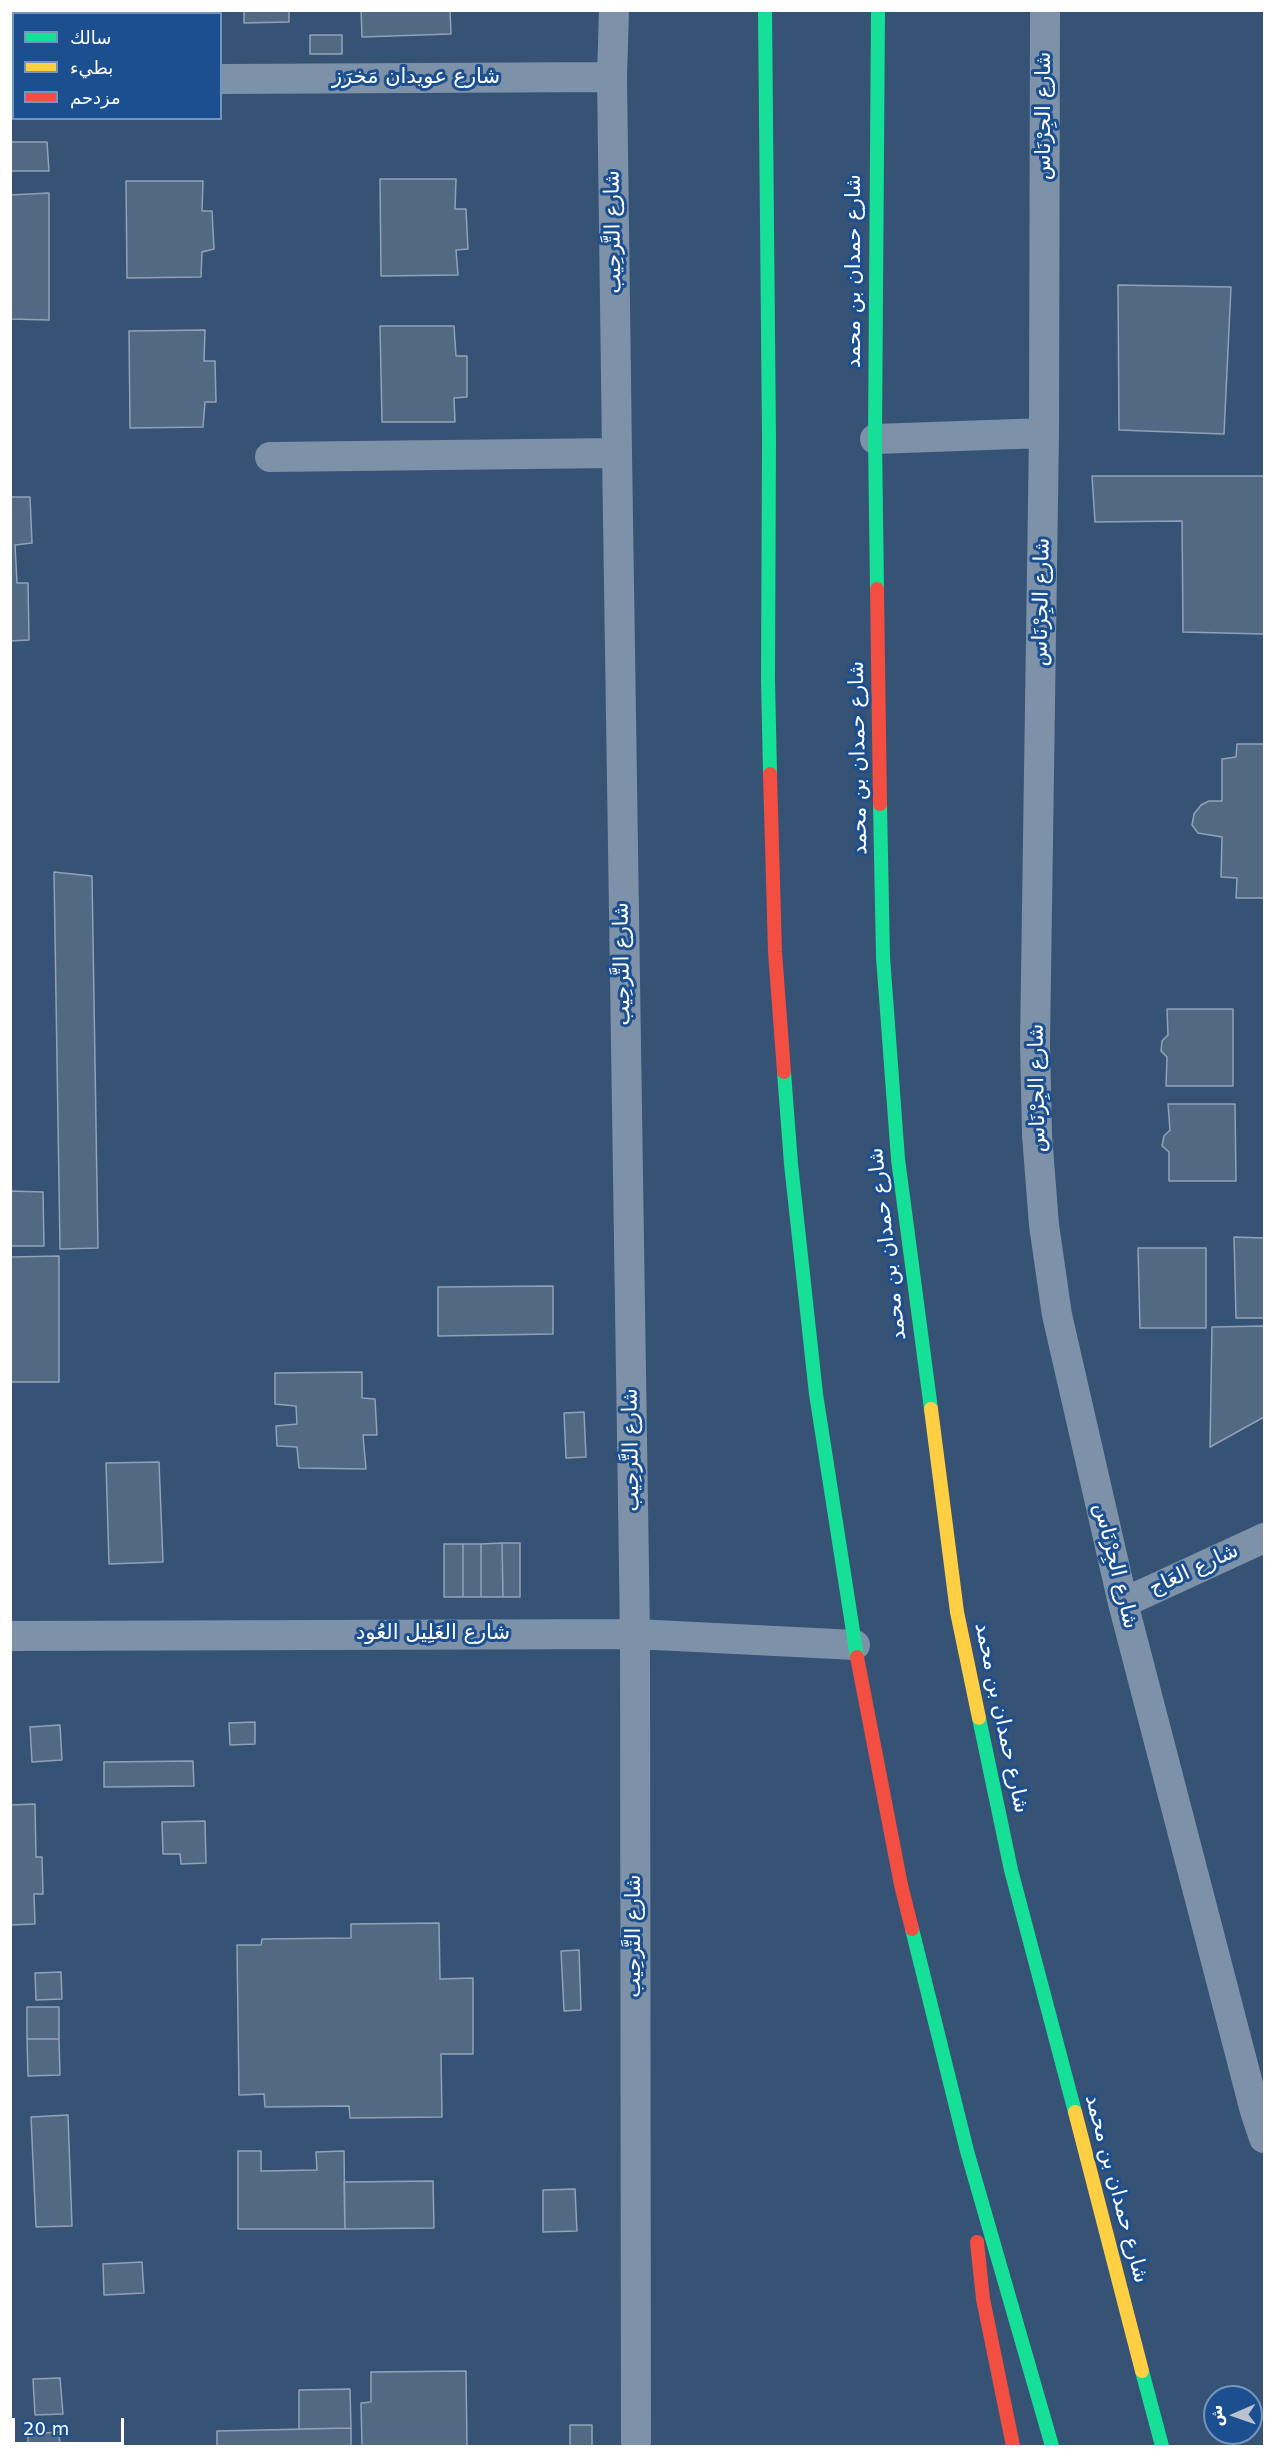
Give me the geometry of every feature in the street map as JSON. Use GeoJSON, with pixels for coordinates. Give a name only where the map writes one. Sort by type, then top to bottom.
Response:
{"type":"FeatureCollection","features":[{"type":"Feature","properties":{"kind":"main road"},"geometry":{"type":"LineString","coordinates":[[765,10],[770,439],[768,679],[775,952],[791,1164],[816,1394],[855,1645],[901,1885],[967,2151],[1052,2446]]}},
{"type":"Feature","properties":{"kind":"main road","name":"شارع حمدان بن محمد"},"geometry":{"type":"LineString","coordinates":[[878,10],[875,438],[885,980],[898,1159],[957,1612],[1011,1870],[1162,2446]]}},
{"type":"Feature","properties":{"kind":"main road"},"geometry":{"type":"LineString","coordinates":[[967,2151],[983,2299],[1013,2446]]}},
{"type":"Feature","properties":{"kind":"main road"},"geometry":{"type":"LineString","coordinates":[[1153,2414],[1174,2446]]}},
{"type":"Feature","properties":{"kind":"street","name":"شارع التَّرحِيب"},"geometry":{"type":"LineString","coordinates":[[614,10],[612,77],[616,453],[635,1634],[636,2446]]}},
{"type":"Feature","properties":{"kind":"street","name":"شارع الجِرْنَاس"},"geometry":{"type":"LineString","coordinates":[[1045,10],[1044,433],[1036,955],[1038,1146],[1044,1225],[1057,1315],[1123,1603],[1255,2111],[1264,2138]]}},
{"type":"Feature","properties":{"kind":"street","name":"شارع عويدان مَخرَز"},"geometry":{"type":"LineString","coordinates":[[222,79],[612,77]]}},
{"type":"Feature","properties":{"kind":"street"},"geometry":{"type":"LineString","coordinates":[[875,438],[1044,433]]}},
{"type":"Feature","properties":{"kind":"street"},"geometry":{"type":"LineString","coordinates":[[270,457],[616,453]]}},
{"type":"Feature","properties":{"kind":"street","name":"شارع العَاج"},"geometry":{"type":"LineString","coordinates":[[1123,1603],[1264,1538]]}},
{"type":"Feature","properties":{"kind":"street","name":"شارع الغَلِيل العُود"},"geometry":{"type":"LineString","coordinates":[[10,1635],[635,1634],[855,1645]]}},
{"type":"Feature","properties":{"kind":"building"},"geometry":{"type":"Polygon","coordinates":[[[244,10],[289,10],[289,22],[244,23],[244,10]]]}},
{"type":"Feature","properties":{"kind":"building"},"geometry":{"type":"Polygon","coordinates":[[[361,10],[450,10],[451,34],[362,37],[361,10]]]}},
{"type":"Feature","properties":{"kind":"building"},"geometry":{"type":"Polygon","coordinates":[[[310,35],[342,35],[342,54],[310,54],[310,35]]]}},
{"type":"Feature","properties":{"kind":"building"},"geometry":{"type":"Polygon","coordinates":[[[10,142],[47,142],[49,171],[10,171],[10,142]]]}},
{"type":"Feature","properties":{"kind":"building"},"geometry":{"type":"Polygon","coordinates":[[[380,179],[456,179],[455,209],[466,209],[468,249],[456,250],[458,275],[381,276],[380,179]]]}},
{"type":"Feature","properties":{"kind":"building"},"geometry":{"type":"Polygon","coordinates":[[[126,181],[203,181],[202,211],[212,211],[214,249],[202,252],[201,277],[127,278],[126,181]]]}},
{"type":"Feature","properties":{"kind":"building"},"geometry":{"type":"Polygon","coordinates":[[[49,193],[49,320],[10,319],[10,195],[49,193]]]}},
{"type":"Feature","properties":{"kind":"building"},"geometry":{"type":"Polygon","coordinates":[[[1118,285],[1231,287],[1224,434],[1119,430],[1118,285]]]}},
{"type":"Feature","properties":{"kind":"building"},"geometry":{"type":"Polygon","coordinates":[[[380,326],[454,326],[456,356],[467,356],[467,397],[454,398],[455,422],[382,422],[380,326]]]}},
{"type":"Feature","properties":{"kind":"building"},"geometry":{"type":"Polygon","coordinates":[[[205,330],[204,361],[215,361],[216,402],[205,402],[203,427],[130,428],[129,331],[205,330]]]}},
{"type":"Feature","properties":{"kind":"building"},"geometry":{"type":"Polygon","coordinates":[[[1092,476],[1264,476],[1264,634],[1183,632],[1182,521],[1095,522],[1092,476]]]}},
{"type":"Feature","properties":{"kind":"building"},"geometry":{"type":"Polygon","coordinates":[[[10,497],[30,497],[32,543],[15,545],[17,583],[28,583],[29,640],[10,641],[10,497]]]}},
{"type":"Feature","properties":{"kind":"building"},"geometry":{"type":"Polygon","coordinates":[[[1237,744],[1264,744],[1264,898],[1236,898],[1237,878],[1221,877],[1222,837],[1198,833],[1192,825],[1194,814],[1201,805],[1209,801],[1222,801],[1222,759],[1236,757],[1237,744]]]}},
{"type":"Feature","properties":{"kind":"building"},"geometry":{"type":"Polygon","coordinates":[[[54,872],[92,876],[98,1248],[60,1249],[54,872]]]}},
{"type":"Feature","properties":{"kind":"building"},"geometry":{"type":"Polygon","coordinates":[[[1167,1009],[1233,1009],[1233,1086],[1166,1086],[1167,1057],[1161,1051],[1162,1041],[1168,1035],[1167,1009]]]}},
{"type":"Feature","properties":{"kind":"building"},"geometry":{"type":"Polygon","coordinates":[[[1168,1104],[1235,1104],[1236,1181],[1169,1181],[1169,1152],[1162,1146],[1164,1136],[1170,1130],[1168,1104]]]}},
{"type":"Feature","properties":{"kind":"building"},"geometry":{"type":"Polygon","coordinates":[[[10,1191],[43,1192],[44,1246],[10,1246],[10,1191]]]}},
{"type":"Feature","properties":{"kind":"building"},"geometry":{"type":"Polygon","coordinates":[[[1234,1237],[1264,1238],[1264,1318],[1236,1318],[1234,1237]]]}},
{"type":"Feature","properties":{"kind":"building"},"geometry":{"type":"Polygon","coordinates":[[[1138,1248],[1206,1248],[1206,1328],[1140,1328],[1138,1248]]]}},
{"type":"Feature","properties":{"kind":"building"},"geometry":{"type":"Polygon","coordinates":[[[59,1256],[59,1382],[10,1382],[10,1257],[59,1256]]]}},
{"type":"Feature","properties":{"kind":"building"},"geometry":{"type":"Polygon","coordinates":[[[553,1286],[553,1334],[438,1336],[438,1287],[553,1286]]]}},
{"type":"Feature","properties":{"kind":"building"},"geometry":{"type":"Polygon","coordinates":[[[1264,1326],[1264,1417],[1210,1447],[1212,1327],[1264,1326]]]}},
{"type":"Feature","properties":{"kind":"building"},"geometry":{"type":"Polygon","coordinates":[[[362,1372],[362,1398],[375,1399],[377,1435],[363,1435],[366,1469],[299,1468],[297,1447],[277,1446],[276,1426],[297,1424],[296,1406],[275,1404],[275,1373],[362,1372]]]}},
{"type":"Feature","properties":{"kind":"building"},"geometry":{"type":"Polygon","coordinates":[[[584,1412],[586,1457],[566,1458],[564,1413],[584,1412]]]}},
{"type":"Feature","properties":{"kind":"building"},"geometry":{"type":"Polygon","coordinates":[[[159,1462],[163,1562],[109,1564],[106,1463],[159,1462]]]}},
{"type":"Feature","properties":{"kind":"building"},"geometry":{"type":"Polygon","coordinates":[[[502,1543],[520,1543],[520,1597],[503,1597],[502,1543]]]}},
{"type":"Feature","properties":{"kind":"building"},"geometry":{"type":"Polygon","coordinates":[[[502,1543],[503,1597],[481,1597],[481,1544],[502,1543]]]}},
{"type":"Feature","properties":{"kind":"building"},"geometry":{"type":"Polygon","coordinates":[[[444,1544],[463,1544],[463,1597],[444,1597],[444,1544]]]}},
{"type":"Feature","properties":{"kind":"building"},"geometry":{"type":"Polygon","coordinates":[[[463,1544],[481,1544],[481,1597],[463,1597],[463,1544]]]}},
{"type":"Feature","properties":{"kind":"building"},"geometry":{"type":"Polygon","coordinates":[[[255,1722],[255,1744],[230,1745],[229,1723],[255,1722]]]}},
{"type":"Feature","properties":{"kind":"building"},"geometry":{"type":"Polygon","coordinates":[[[60,1725],[62,1760],[32,1762],[30,1727],[60,1725]]]}},
{"type":"Feature","properties":{"kind":"building"},"geometry":{"type":"Polygon","coordinates":[[[193,1761],[194,1786],[104,1787],[104,1762],[193,1761]]]}},
{"type":"Feature","properties":{"kind":"building"},"geometry":{"type":"Polygon","coordinates":[[[35,1804],[36,1857],[42,1857],[43,1894],[34,1894],[35,1924],[10,1925],[10,1805],[35,1804]]]}},
{"type":"Feature","properties":{"kind":"building"},"geometry":{"type":"Polygon","coordinates":[[[205,1821],[206,1863],[181,1864],[180,1854],[163,1854],[162,1822],[205,1821]]]}},
{"type":"Feature","properties":{"kind":"building"},"geometry":{"type":"Polygon","coordinates":[[[439,1923],[440,1979],[473,1978],[473,2054],[441,2054],[442,2117],[350,2118],[349,2106],[265,2107],[264,2094],[239,2095],[237,1945],[261,1945],[262,1939],[351,1938],[351,1924],[439,1923]]]}},
{"type":"Feature","properties":{"kind":"building"},"geometry":{"type":"Polygon","coordinates":[[[579,1950],[581,2010],[564,2011],[561,1951],[579,1950]]]}},
{"type":"Feature","properties":{"kind":"building"},"geometry":{"type":"Polygon","coordinates":[[[61,1972],[62,1999],[36,2000],[35,1973],[61,1972]]]}},
{"type":"Feature","properties":{"kind":"building"},"geometry":{"type":"Polygon","coordinates":[[[27,2007],[59,2007],[59,2039],[27,2039],[27,2007]]]}},
{"type":"Feature","properties":{"kind":"building"},"geometry":{"type":"Polygon","coordinates":[[[27,2039],[59,2039],[60,2075],[28,2076],[27,2039]]]}},
{"type":"Feature","properties":{"kind":"building"},"geometry":{"type":"Polygon","coordinates":[[[68,2115],[72,2226],[36,2227],[31,2117],[68,2115]]]}},
{"type":"Feature","properties":{"kind":"building"},"geometry":{"type":"Polygon","coordinates":[[[238,2151],[261,2151],[261,2171],[317,2170],[316,2152],[344,2151],[345,2229],[238,2229],[238,2151]]]}},
{"type":"Feature","properties":{"kind":"building"},"geometry":{"type":"Polygon","coordinates":[[[433,2181],[434,2228],[345,2229],[344,2182],[433,2181]]]}},
{"type":"Feature","properties":{"kind":"building"},"geometry":{"type":"Polygon","coordinates":[[[575,2189],[577,2231],[543,2232],[543,2190],[575,2189]]]}},
{"type":"Feature","properties":{"kind":"building"},"geometry":{"type":"Polygon","coordinates":[[[142,2262],[144,2293],[104,2295],[103,2264],[142,2262]]]}},
{"type":"Feature","properties":{"kind":"building"},"geometry":{"type":"Polygon","coordinates":[[[466,2371],[467,2446],[362,2446],[361,2403],[371,2402],[371,2372],[466,2371]]]}},
{"type":"Feature","properties":{"kind":"building"},"geometry":{"type":"Polygon","coordinates":[[[60,2378],[63,2414],[35,2415],[33,2379],[60,2378]]]}},
{"type":"Feature","properties":{"kind":"building"},"geometry":{"type":"Polygon","coordinates":[[[350,2389],[351,2428],[299,2429],[299,2390],[350,2389]]]}},
{"type":"Feature","properties":{"kind":"building"},"geometry":{"type":"Polygon","coordinates":[[[570,2425],[592,2425],[592,2446],[570,2446],[570,2425]]]}},
{"type":"Feature","properties":{"kind":"building"},"geometry":{"type":"Polygon","coordinates":[[[351,2428],[351,2446],[217,2446],[217,2431],[351,2428]]]}},
{"type":"Feature","properties":{"kind":"building"},"geometry":{"type":"Polygon","coordinates":[[[59,2432],[60,2446],[28,2446],[28,2434],[59,2432]]]}},
{"type":"Feature","properties":{"kind":"traffic: fast"},"geometry":{"type":"LineString","coordinates":[[765,10],[770,774]]}},
{"type":"Feature","properties":{"kind":"traffic: fast"},"geometry":{"type":"LineString","coordinates":[[877,589],[875,439],[878,10]]}},
{"type":"Feature","properties":{"kind":"traffic: fast"},"geometry":{"type":"LineString","coordinates":[[880,804],[883,957],[898,1159],[931,1409]]}},
{"type":"Feature","properties":{"kind":"traffic: fast"},"geometry":{"type":"LineString","coordinates":[[784,1072],[791,1164],[816,1394],[857,1657]]}},
{"type":"Feature","properties":{"kind":"traffic: fast"},"geometry":{"type":"LineString","coordinates":[[979,1718],[1011,1870],[1075,2112]]}},
{"type":"Feature","properties":{"kind":"traffic: fast"},"geometry":{"type":"LineString","coordinates":[[912,1929],[967,2151],[1052,2446]]}},
{"type":"Feature","properties":{"kind":"traffic: fast"},"geometry":{"type":"LineString","coordinates":[[1142,2371],[1162,2446]]}},
{"type":"Feature","properties":{"kind":"traffic: slow"},"geometry":{"type":"LineString","coordinates":[[931,1409],[957,1612],[979,1718]]}},
{"type":"Feature","properties":{"kind":"traffic: slow"},"geometry":{"type":"LineString","coordinates":[[1075,2112],[1142,2371]]}},
{"type":"Feature","properties":{"kind":"traffic: jam"},"geometry":{"type":"LineString","coordinates":[[877,589],[880,804]]}},
{"type":"Feature","properties":{"kind":"traffic: jam"},"geometry":{"type":"LineString","coordinates":[[770,774],[775,952],[784,1072]]}},
{"type":"Feature","properties":{"kind":"traffic: jam"},"geometry":{"type":"LineString","coordinates":[[857,1657],[901,1885],[912,1929]]}},
{"type":"Feature","properties":{"kind":"traffic: jam"},"geometry":{"type":"LineString","coordinates":[[977,2242],[983,2299],[1013,2446]]}}]}
